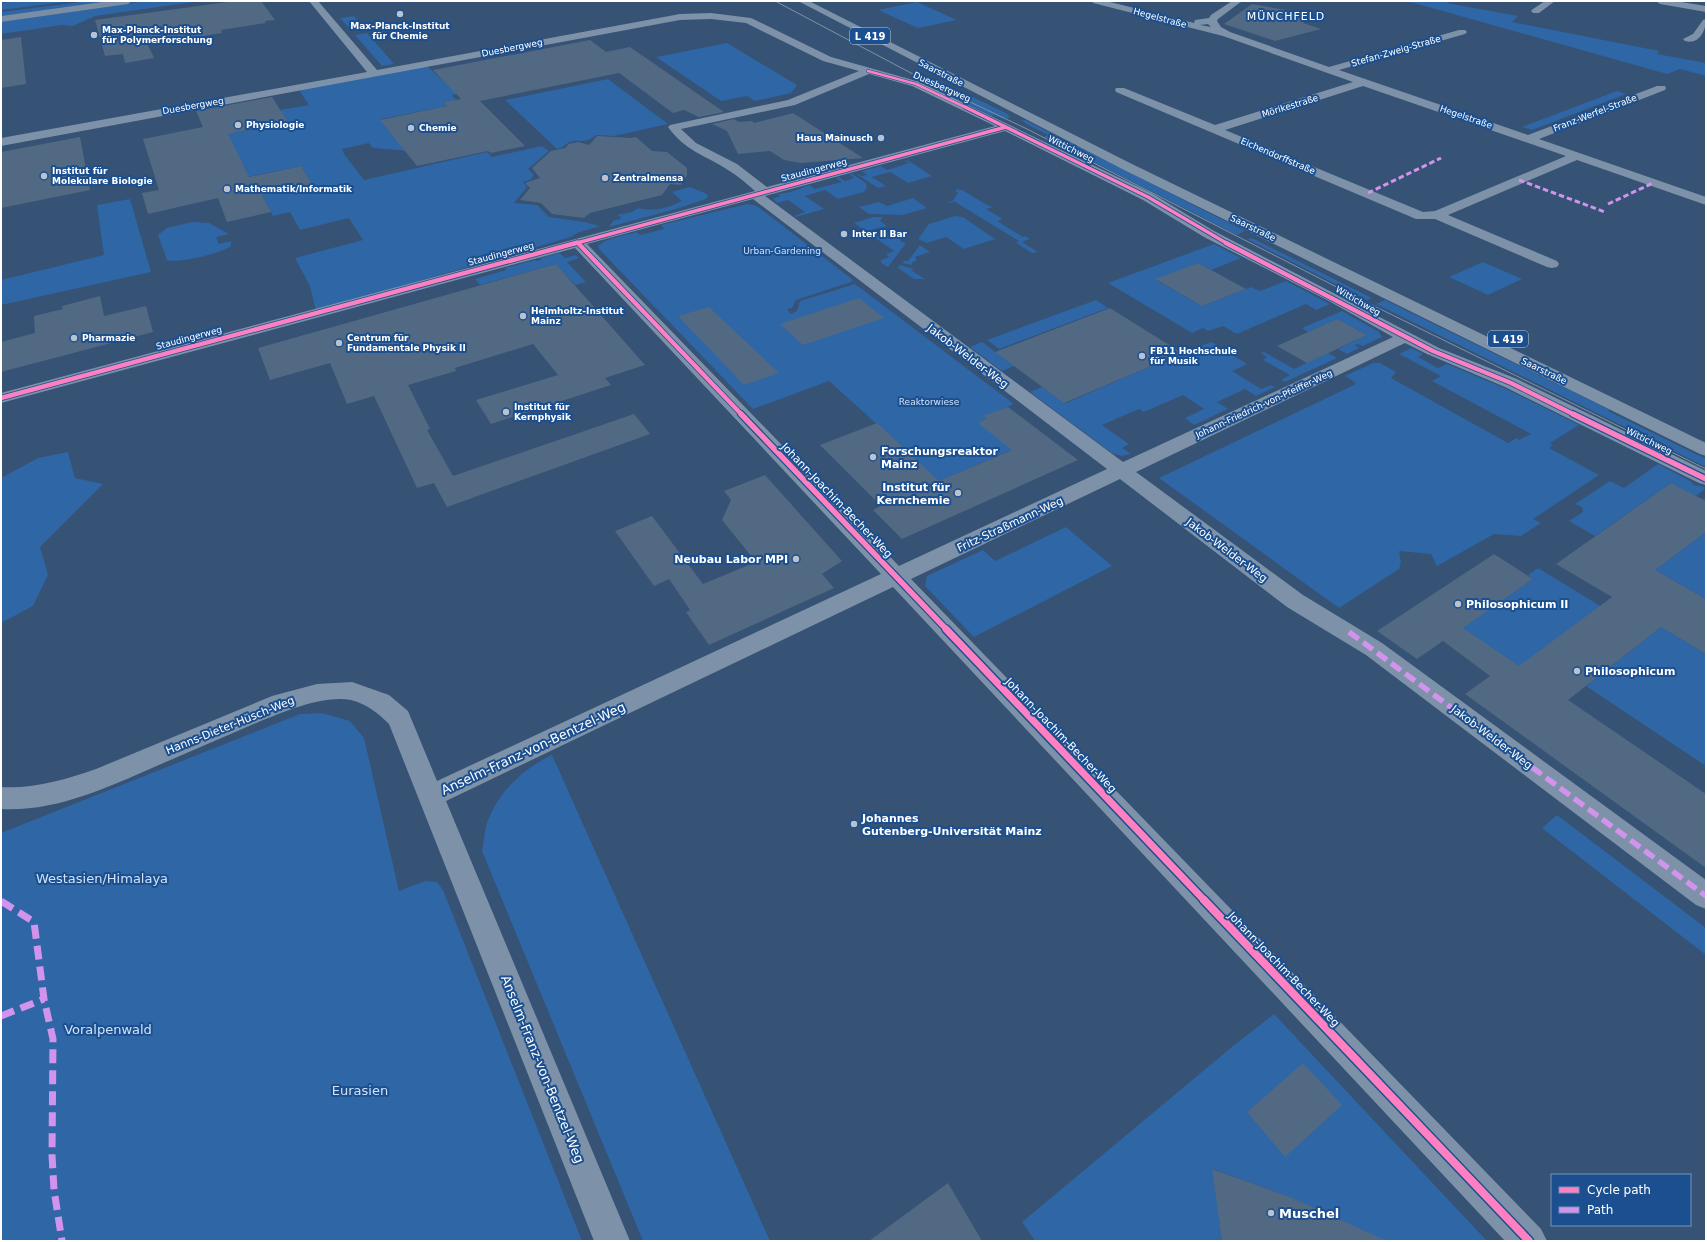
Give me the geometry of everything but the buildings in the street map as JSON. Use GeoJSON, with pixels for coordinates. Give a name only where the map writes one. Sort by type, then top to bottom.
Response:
{"type":"FeatureCollection","features":[{"type":"Feature","properties":{"kind":"highway","name":"Saarstraße"},"geometry":{"type":"LineString","coordinates":[[802,1],[1128,167],[1706,450]]}},
{"type":"Feature","properties":{"kind":"highway","name":"Saarstraße"},"geometry":{"type":"LineString","coordinates":[[818,1],[1147,166],[1706,434]]}},
{"type":"Feature","properties":{"kind":"main road"},"geometry":{"type":"LineString","coordinates":[[1,19],[128,1]]}},
{"type":"Feature","properties":{"kind":"street"},"geometry":{"type":"LineString","coordinates":[[313,1],[374,73]]}},
{"type":"Feature","properties":{"kind":"street","name":"Hegelstraße"},"geometry":{"type":"LineString","coordinates":[[1096,1],[1225,34],[1706,201]]}},
{"type":"Feature","properties":{"kind":"street"},"geometry":{"type":"LineString","coordinates":[[1179,23],[1212,21],[1214,17],[1238,1]]}},
{"type":"Feature","properties":{"kind":"street"},"geometry":{"type":"LineString","coordinates":[[1536,11],[1551,1]]}},
{"type":"Feature","properties":{"kind":"street"},"geometry":{"type":"LineString","coordinates":[[1660,1],[1706,9]]}},
{"type":"Feature","properties":{"kind":"street","name":"Duesbergweg"},"geometry":{"type":"LineString","coordinates":[[1,142],[680,17],[711,16],[735,18],[755,22],[813,53],[868,71],[916,84],[1006,127]]}},
{"type":"Feature","properties":{"kind":"street","name":"Hegelstraße"},"geometry":{"type":"LineString","coordinates":[[1212,21],[1214,26],[1225,34]]}},
{"type":"Feature","properties":{"kind":"street"},"geometry":{"type":"LineString","coordinates":[[1688,39],[1696,36],[1706,22]]}},
{"type":"Feature","properties":{"kind":"street","name":"Stefan-Zweig-Straße"},"geometry":{"type":"LineString","coordinates":[[1329,70],[1462,32]]}},
{"type":"Feature","properties":{"kind":"street"},"geometry":{"type":"LineString","coordinates":[[760,193],[729,165],[688,144],[680,137],[674,127],[791,103],[868,71]]}},
{"type":"Feature","properties":{"kind":"street","name":"Mörikestraße"},"geometry":{"type":"LineString","coordinates":[[1215,129],[1364,82]]}},
{"type":"Feature","properties":{"kind":"street","name":"Franz-Werfel-Straße"},"geometry":{"type":"LineString","coordinates":[[1529,139],[1661,88]]}},
{"type":"Feature","properties":{"kind":"street","name":"Eichendorffstraße"},"geometry":{"type":"LineString","coordinates":[[1120,90],[1415,214],[1426,216],[1437,215],[1577,156]]}},
{"type":"Feature","properties":{"kind":"street","name":"Staudingerweg"},"geometry":{"type":"LineString","coordinates":[[1,398],[1006,127]]}},
{"type":"Feature","properties":{"kind":"street","name":"Wittichweg"},"geometry":{"type":"LineString","coordinates":[[1006,127],[1148,197],[1209,234],[1433,351],[1511,383],[1706,479]]}},
{"type":"Feature","properties":{"kind":"street","name":"Jakob-Welder-Weg"},"geometry":{"type":"LineString","coordinates":[[760,193],[1101,456],[1295,601],[1349,632],[1380,654],[1706,896]]}},
{"type":"Feature","properties":{"kind":"street","name":"Eichendorffstraße"},"geometry":{"type":"LineString","coordinates":[[1437,215],[1552,264]]}},
{"type":"Feature","properties":{"kind":"street","name":"Johann-Joachim-Becher-Weg"},"geometry":{"type":"LineString","coordinates":[[577,242],[1529,1241]]}},
{"type":"Feature","properties":{"kind":"street","name":"Johann-Friedrich-von-Pfeiffer-Weg"},"geometry":{"type":"LineString","coordinates":[[1122,471],[1406,337]]}},
{"type":"Feature","properties":{"kind":"street","name":"Fritz-Straßmann-Weg"},"geometry":{"type":"LineString","coordinates":[[897,577],[1122,471]]}},
{"type":"Feature","properties":{"kind":"street","name":"Anselm-Franz-von-Bentzel-Weg"},"geometry":{"type":"LineString","coordinates":[[612,1241],[432,795],[897,577]]}},
{"type":"Feature","properties":{"kind":"street","name":"Hanns-Dieter-Hüsch-Weg"},"geometry":{"type":"LineString","coordinates":[[1,798],[24,799],[42,797],[73,788],[102,778],[280,703],[295,698],[333,691],[352,691],[369,696],[381,702],[399,718],[432,795]]}},
{"type":"Feature","properties":{"kind":"green space"},"geometry":{"type":"Polygon","coordinates":[[[17,1],[71,1],[1,10],[1,3],[17,1]]]}},
{"type":"Feature","properties":{"kind":"green space"},"geometry":{"type":"Polygon","coordinates":[[[88,1],[110,1],[1,16],[1,12],[88,1]]]}},
{"type":"Feature","properties":{"kind":"green space"},"geometry":{"type":"Polygon","coordinates":[[[144,1],[200,1],[95,16],[73,26],[62,25],[1,34],[1,22],[144,1]]]}},
{"type":"Feature","properties":{"kind":"green space"},"geometry":{"type":"Polygon","coordinates":[[[1407,1],[1450,1],[1447,3],[1518,16],[1512,22],[1659,51],[1657,54],[1706,63],[1706,76],[1680,69],[1667,74],[1407,1]]]}},
{"type":"Feature","properties":{"kind":"green space"},"geometry":{"type":"Polygon","coordinates":[[[917,2],[957,20],[918,28],[878,10],[917,2]]]}},
{"type":"Feature","properties":{"kind":"green space"},"geometry":{"type":"Polygon","coordinates":[[[354,16],[365,28],[351,30],[340,18],[354,16]]]}},
{"type":"Feature","properties":{"kind":"green space"},"geometry":{"type":"Polygon","coordinates":[[[367,33],[394,64],[382,66],[355,35],[367,33]]]}},
{"type":"Feature","properties":{"kind":"green space"},"geometry":{"type":"Polygon","coordinates":[[[727,43],[797,85],[791,93],[755,101],[747,96],[721,101],[656,57],[727,43]]]}},
{"type":"Feature","properties":{"kind":"green space"},"geometry":{"type":"Polygon","coordinates":[[[427,66],[450,87],[465,92],[452,95],[456,100],[444,102],[447,106],[381,119],[409,151],[373,148],[369,143],[342,149],[344,154],[364,180],[487,152],[492,157],[542,146],[549,151],[528,169],[534,175],[530,180],[523,182],[527,187],[514,203],[537,205],[549,217],[600,226],[577,233],[571,237],[316,311],[310,286],[295,258],[363,240],[349,218],[300,230],[290,212],[273,216],[262,195],[312,184],[301,166],[237,179],[228,134],[287,123],[280,110],[309,105],[300,92],[303,89],[427,66]]]}},
{"type":"Feature","properties":{"kind":"green space"},"geometry":{"type":"Polygon","coordinates":[[[608,79],[668,124],[614,136],[596,135],[585,141],[572,141],[557,149],[505,100],[608,79]]]}},
{"type":"Feature","properties":{"kind":"green space"},"geometry":{"type":"Polygon","coordinates":[[[939,81],[1006,113],[1011,117],[1003,119],[994,115],[992,116],[928,86],[939,81]]]}},
{"type":"Feature","properties":{"kind":"green space"},"geometry":{"type":"Polygon","coordinates":[[[1617,91],[1626,94],[1532,130],[1522,127],[1617,91]]]}},
{"type":"Feature","properties":{"kind":"green space"},"geometry":{"type":"Polygon","coordinates":[[[1022,120],[1025,120],[1245,231],[1237,235],[1044,137],[1048,135],[1026,124],[1022,120]]]}},
{"type":"Feature","properties":{"kind":"green space"},"geometry":{"type":"Polygon","coordinates":[[[903,160],[909,161],[932,176],[908,183],[890,172],[872,177],[886,186],[878,188],[855,173],[862,176],[867,175],[862,171],[881,166],[887,170],[909,163],[903,160]]]}},
{"type":"Feature","properties":{"kind":"green space"},"geometry":{"type":"Polygon","coordinates":[[[849,174],[852,174],[866,183],[867,188],[864,192],[838,199],[825,190],[805,196],[824,209],[796,217],[794,216],[805,212],[788,200],[777,203],[773,199],[780,196],[778,194],[791,192],[809,185],[815,189],[842,182],[836,178],[839,177],[845,181],[854,178],[849,174]]]}},
{"type":"Feature","properties":{"kind":"green space"},"geometry":{"type":"Polygon","coordinates":[[[690,187],[707,194],[708,196],[706,199],[676,209],[609,227],[613,221],[620,219],[621,217],[617,215],[632,212],[638,208],[650,210],[661,209],[682,201],[672,192],[690,187]]]}},
{"type":"Feature","properties":{"kind":"green space"},"geometry":{"type":"Polygon","coordinates":[[[958,189],[993,207],[986,209],[1003,219],[997,221],[1023,237],[1025,236],[1030,239],[1022,242],[1038,252],[1032,253],[1016,243],[1019,241],[955,202],[950,203],[947,201],[952,202],[958,193],[955,191],[958,189]]]}},
{"type":"Feature","properties":{"kind":"green space"},"geometry":{"type":"Polygon","coordinates":[[[913,198],[927,208],[903,215],[869,214],[859,207],[879,202],[887,206],[913,198]]]}},
{"type":"Feature","properties":{"kind":"green space"},"geometry":{"type":"Polygon","coordinates":[[[130,199],[151,272],[1,305],[1,280],[104,255],[97,205],[130,199]]]}},
{"type":"Feature","properties":{"kind":"green space"},"geometry":{"type":"Polygon","coordinates":[[[747,204],[757,206],[853,280],[851,282],[796,300],[792,308],[787,309],[791,314],[797,311],[800,301],[855,284],[1014,404],[984,417],[1013,451],[1010,453],[1009,451],[928,486],[921,464],[829,381],[753,409],[599,249],[598,246],[616,237],[637,232],[640,235],[664,229],[661,225],[747,204]]]}},
{"type":"Feature","properties":{"kind":"green space"},"geometry":{"type":"Polygon","coordinates":[[[955,216],[963,217],[995,239],[964,249],[946,237],[927,243],[918,239],[929,224],[955,216]]]}},
{"type":"Feature","properties":{"kind":"green space"},"geometry":{"type":"Polygon","coordinates":[[[873,217],[883,217],[880,221],[887,226],[866,231],[854,223],[873,217]]]}},
{"type":"Feature","properties":{"kind":"green space"},"geometry":{"type":"Polygon","coordinates":[[[192,222],[209,223],[229,234],[216,237],[219,244],[231,241],[231,246],[219,252],[200,257],[172,261],[167,260],[158,235],[167,228],[192,222]]]}},
{"type":"Feature","properties":{"kind":"green space"},"geometry":{"type":"Polygon","coordinates":[[[884,232],[890,232],[894,235],[899,234],[906,238],[900,239],[900,241],[906,243],[888,267],[881,263],[881,260],[889,257],[886,254],[894,251],[874,237],[883,235],[884,232]]]}},
{"type":"Feature","properties":{"kind":"green space"},"geometry":{"type":"Polygon","coordinates":[[[1252,238],[1372,298],[1367,300],[1247,239],[1252,238]]]}},
{"type":"Feature","properties":{"kind":"green space"},"geometry":{"type":"Polygon","coordinates":[[[1214,244],[1241,258],[1211,270],[1198,263],[1156,280],[1202,306],[1251,287],[1260,291],[1286,281],[1330,304],[1316,310],[1306,304],[1237,334],[1223,326],[1208,331],[1203,328],[1192,333],[1108,283],[1214,244]]]}},
{"type":"Feature","properties":{"kind":"green space"},"geometry":{"type":"Polygon","coordinates":[[[920,245],[930,252],[915,257],[917,260],[912,263],[912,265],[902,263],[904,261],[908,261],[920,245]]]}},
{"type":"Feature","properties":{"kind":"green space"},"geometry":{"type":"Polygon","coordinates":[[[560,253],[565,258],[576,255],[579,258],[567,262],[586,282],[575,285],[556,264],[480,285],[475,279],[506,270],[505,268],[535,260],[541,260],[540,258],[560,253]]]}},
{"type":"Feature","properties":{"kind":"green space"},"geometry":{"type":"Polygon","coordinates":[[[1483,262],[1522,279],[1488,295],[1449,277],[1483,262]]]}},
{"type":"Feature","properties":{"kind":"green space"},"geometry":{"type":"Polygon","coordinates":[[[900,265],[914,269],[911,270],[925,279],[914,279],[898,268],[900,265]]]}},
{"type":"Feature","properties":{"kind":"green space"},"geometry":{"type":"Polygon","coordinates":[[[1096,300],[1108,308],[999,349],[987,340],[1096,300]]]}},
{"type":"Feature","properties":{"kind":"green space"},"geometry":{"type":"Polygon","coordinates":[[[1385,300],[1610,410],[1608,411],[1706,459],[1706,467],[1376,304],[1385,300]]]}},
{"type":"Feature","properties":{"kind":"green space"},"geometry":{"type":"Polygon","coordinates":[[[1342,311],[1379,332],[1382,337],[1363,346],[1358,344],[1355,345],[1359,348],[1347,354],[1338,349],[1367,335],[1337,319],[1308,332],[1302,328],[1342,311]]]}},
{"type":"Feature","properties":{"kind":"green space"},"geometry":{"type":"Polygon","coordinates":[[[982,342],[1014,366],[1002,371],[970,347],[982,342]]]}},
{"type":"Feature","properties":{"kind":"green space"},"geometry":{"type":"Polygon","coordinates":[[[1212,342],[1247,364],[1232,371],[1261,389],[1271,385],[1275,387],[1256,396],[1245,389],[1217,402],[1228,409],[1194,425],[1185,418],[1204,409],[1183,395],[1144,412],[1139,409],[1102,425],[1129,444],[1122,448],[1131,454],[1122,456],[1112,453],[1030,392],[1042,387],[1066,403],[1181,353],[1212,342]]]}},
{"type":"Feature","properties":{"kind":"green space"},"geometry":{"type":"Polygon","coordinates":[[[1411,348],[1423,354],[1418,357],[1438,368],[1447,364],[1504,388],[1579,425],[1550,443],[1553,445],[1549,448],[1599,475],[1533,519],[1541,523],[1521,536],[1494,534],[1437,566],[1431,554],[1399,551],[1401,562],[1399,569],[1339,608],[1159,478],[1354,385],[1356,383],[1345,376],[1373,363],[1380,363],[1396,372],[1391,378],[1508,443],[1517,438],[1519,440],[1531,434],[1432,381],[1441,376],[1399,354],[1411,348]]]}},
{"type":"Feature","properties":{"kind":"green space"},"geometry":{"type":"Polygon","coordinates":[[[1264,352],[1294,369],[1328,353],[1337,358],[1285,382],[1281,380],[1290,375],[1263,360],[1267,357],[1260,353],[1264,352]]]}},
{"type":"Feature","properties":{"kind":"green space"},"geometry":{"type":"Polygon","coordinates":[[[68,452],[75,478],[103,484],[40,547],[48,575],[33,606],[1,623],[1,478],[38,458],[68,452]]]}},
{"type":"Feature","properties":{"kind":"green space"},"geometry":{"type":"Polygon","coordinates":[[[1658,464],[1692,482],[1691,483],[1696,486],[1698,485],[1706,488],[1696,496],[1671,483],[1595,536],[1569,521],[1583,512],[1582,507],[1575,504],[1610,481],[1624,488],[1658,464]]]}},
{"type":"Feature","properties":{"kind":"green space"},"geometry":{"type":"Polygon","coordinates":[[[1066,527],[1112,566],[974,637],[925,586],[927,576],[983,550],[995,561],[1066,527]]]}},
{"type":"Feature","properties":{"kind":"green space"},"geometry":{"type":"Polygon","coordinates":[[[1706,532],[1706,599],[1655,570],[1706,532]]]}},
{"type":"Feature","properties":{"kind":"green space"},"geometry":{"type":"Polygon","coordinates":[[[1538,568],[1620,618],[1538,679],[1461,629],[1533,579],[1528,575],[1538,568]]]}},
{"type":"Feature","properties":{"kind":"green space"},"geometry":{"type":"Polygon","coordinates":[[[1661,627],[1706,654],[1706,766],[1586,686],[1661,627]]]}},
{"type":"Feature","properties":{"kind":"green space","name":"Eurasien"},"geometry":{"type":"Polygon","coordinates":[[[322,713],[350,721],[364,738],[399,891],[425,881],[437,882],[443,890],[582,1241],[1,1241],[1,833],[300,714],[322,713]]]}},
{"type":"Feature","properties":{"kind":"green space"},"geometry":{"type":"Polygon","coordinates":[[[552,755],[770,1241],[643,1241],[482,851],[486,826],[490,814],[503,793],[530,768],[552,755]]]}},
{"type":"Feature","properties":{"kind":"green space"},"geometry":{"type":"Polygon","coordinates":[[[1557,815],[1706,928],[1706,955],[1542,828],[1557,815]]]}},
{"type":"Feature","properties":{"kind":"green space"},"geometry":{"type":"Polygon","coordinates":[[[1274,1014],[1487,1241],[1384,1241],[1290,1197],[1213,1169],[1222,1241],[1035,1241],[1022,1222],[1233,1046],[1274,1014]]]}},
{"type":"Feature","properties":{"kind":"tram line"},"geometry":{"type":"LineString","coordinates":[[775,1],[926,81],[1027,129],[1368,303],[1706,469]]}},
{"type":"Feature","properties":{"kind":"marked path"},"geometry":{"type":"LineString","coordinates":[[1368,193],[1441,158]]}},
{"type":"Feature","properties":{"kind":"marked path"},"geometry":{"type":"LineString","coordinates":[[1519,180],[1605,212]]}},
{"type":"Feature","properties":{"kind":"marked path"},"geometry":{"type":"LineString","coordinates":[[1608,204],[1653,183]]}},
{"type":"Feature","properties":{"kind":"marked path"},"geometry":{"type":"LineString","coordinates":[[1349,632],[1706,896]]}},
{"type":"Feature","properties":{"kind":"marked path"},"geometry":{"type":"LineString","coordinates":[[1,901],[34,922],[44,999],[53,1039],[52,1155],[54,1190],[62,1241]]}},
{"type":"Feature","properties":{"kind":"marked path"},"geometry":{"type":"LineString","coordinates":[[1,1016],[44,999]]}},
{"type":"Feature","properties":{"kind":"cycle path"},"geometry":{"type":"LineString","coordinates":[[868,71],[916,84],[1006,127],[1148,197],[1209,234],[1332,297],[1405,337],[1433,351],[1511,383],[1706,479]]}},
{"type":"Feature","properties":{"kind":"cycle path"},"geometry":{"type":"LineString","coordinates":[[1,398],[1006,127]]}},
{"type":"Feature","properties":{"kind":"cycle path"},"geometry":{"type":"LineString","coordinates":[[577,242],[1529,1241]]}},
{"type":"Feature","properties":{"kind":"place","name":"Max-Planck-Institut für Chemie"},"geometry":{"type":"Point","coordinates":[400,14]}},
{"type":"Feature","properties":{"kind":"place","name":"Max-Planck-Institut für Polymerforschung"},"geometry":{"type":"Point","coordinates":[94,35]}},
{"type":"Feature","properties":{"kind":"place","name":"Physiologie"},"geometry":{"type":"Point","coordinates":[238,125]}},
{"type":"Feature","properties":{"kind":"place","name":"Chemie"},"geometry":{"type":"Point","coordinates":[411,128]}},
{"type":"Feature","properties":{"kind":"place","name":"Haus Mainusch"},"geometry":{"type":"Point","coordinates":[881,138]}},
{"type":"Feature","properties":{"kind":"place","name":"Institut für Molekulare Biologie"},"geometry":{"type":"Point","coordinates":[44,176]}},
{"type":"Feature","properties":{"kind":"place","name":"Zentralmensa"},"geometry":{"type":"Point","coordinates":[605,178]}},
{"type":"Feature","properties":{"kind":"place","name":"Mathematik/Informatik"},"geometry":{"type":"Point","coordinates":[227,189]}},
{"type":"Feature","properties":{"kind":"place","name":"Inter II Bar"},"geometry":{"type":"Point","coordinates":[844,234]}},
{"type":"Feature","properties":{"kind":"place","name":"Helmholtz-Institut Mainz"},"geometry":{"type":"Point","coordinates":[523,316]}},
{"type":"Feature","properties":{"kind":"place","name":"Pharmazie"},"geometry":{"type":"Point","coordinates":[74,338]}},
{"type":"Feature","properties":{"kind":"place","name":"Centrum für Fundamentale Physik II"},"geometry":{"type":"Point","coordinates":[339,343]}},
{"type":"Feature","properties":{"kind":"place","name":"FB11 Hochschule für Musik"},"geometry":{"type":"Point","coordinates":[1142,356]}},
{"type":"Feature","properties":{"kind":"place","name":"Institut für Kernphysik"},"geometry":{"type":"Point","coordinates":[506,412]}},
{"type":"Feature","properties":{"kind":"place","name":"Forschungsreaktor Mainz"},"geometry":{"type":"Point","coordinates":[873,457]}},
{"type":"Feature","properties":{"kind":"place","name":"Institut für Kernchemie"},"geometry":{"type":"Point","coordinates":[958,493]}},
{"type":"Feature","properties":{"kind":"place","name":"Neubau Labor MPI"},"geometry":{"type":"Point","coordinates":[796,559]}},
{"type":"Feature","properties":{"kind":"place","name":"Philosophicum II"},"geometry":{"type":"Point","coordinates":[1458,604]}},
{"type":"Feature","properties":{"kind":"place","name":"Philosophicum"},"geometry":{"type":"Point","coordinates":[1577,671]}},
{"type":"Feature","properties":{"kind":"place","name":"Johannes Gutenberg-Universität Mainz"},"geometry":{"type":"Point","coordinates":[854,824]}},
{"type":"Feature","properties":{"kind":"place","name":"Muschel"},"geometry":{"type":"Point","coordinates":[1271,1213]}},
{"type":"Feature","properties":{"kind":"district","name":"MÜNCHFELD"},"geometry":{"type":"Point","coordinates":[1286,16]}},
{"type":"Feature","properties":{"kind":"park label","name":"Urban-Gardening"},"geometry":{"type":"Point","coordinates":[782,251]}},
{"type":"Feature","properties":{"kind":"park label","name":"Reaktorwiese"},"geometry":{"type":"Point","coordinates":[929,402]}},
{"type":"Feature","properties":{"kind":"park label","name":"Westasien/Himalaya"},"geometry":{"type":"Point","coordinates":[102,878]}},
{"type":"Feature","properties":{"kind":"park label","name":"Voralpenwald"},"geometry":{"type":"Point","coordinates":[108,1029]}}]}
